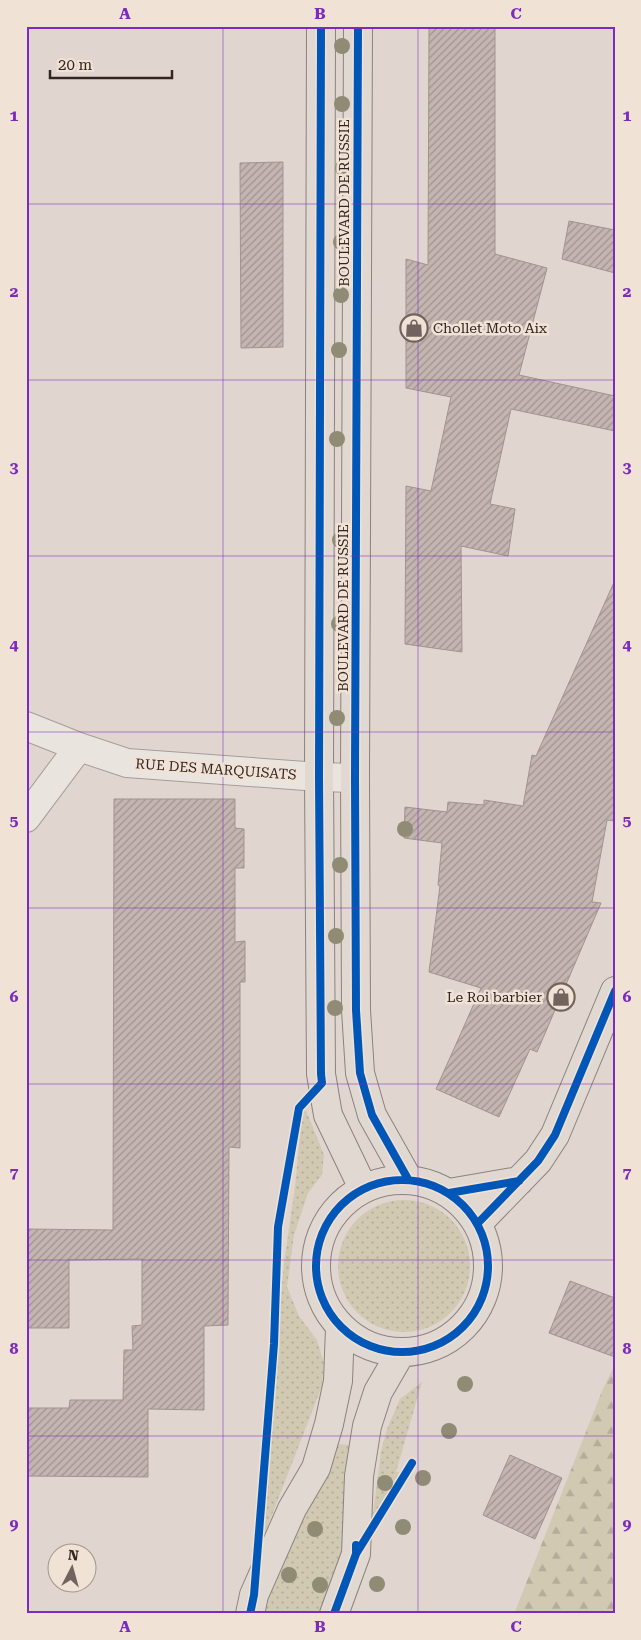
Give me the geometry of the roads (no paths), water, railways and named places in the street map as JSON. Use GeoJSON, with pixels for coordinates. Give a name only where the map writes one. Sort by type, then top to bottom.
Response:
{"type":"FeatureCollection","features":[{"type":"Feature","properties":{"kind":"main road","name":"BOULEVARD DE RUSSIE"},"geometry":{"type":"LineString","coordinates":[[321,26],[319,776],[321,1074],[328,1115],[363,1188]]}},
{"type":"Feature","properties":{"kind":"main road","name":"BOULEVARD DE RUSSIE"},"geometry":{"type":"LineString","coordinates":[[358,26],[354,778],[356,1010],[360,1073],[372,1115],[408,1179]]}},
{"type":"Feature","properties":{"kind":"main road"},"geometry":{"type":"LineString","coordinates":[[478,1223],[538,1161],[555,1134],[615,991]]}},
{"type":"Feature","properties":{"kind":"main road"},"geometry":{"type":"LineString","coordinates":[[408,1179],[430,1184],[449,1193],[466,1206],[478,1223],[488,1250],[488,1278],[480,1305],[463,1328],[442,1342],[418,1351],[400,1354],[379,1350],[366,1345],[340,1328],[318,1290],[315,1260],[322,1231],[339,1206],[363,1188],[385,1181],[408,1179]]}},
{"type":"Feature","properties":{"kind":"main road"},"geometry":{"type":"LineString","coordinates":[[449,1193],[519,1180]]}},
{"type":"Feature","properties":{"kind":"main road"},"geometry":{"type":"LineString","coordinates":[[250,1614],[254,1595],[292,1509],[316,1468],[329,1424],[338,1381],[340,1328]]}},
{"type":"Feature","properties":{"kind":"main road"},"geometry":{"type":"LineString","coordinates":[[334,1614],[356,1554],[359,1476],[367,1426],[378,1392],[400,1354]]}},
{"type":"Feature","properties":{"kind":"street","name":"RUE DES MARQUISATS"},"geometry":{"type":"LineString","coordinates":[[26,726],[127,763],[354,778]]}},
{"type":"Feature","properties":{"kind":"street"},"geometry":{"type":"LineString","coordinates":[[26,818],[79,746]]}},
{"type":"Feature","properties":{"kind":"place","name":"Chollet Moto Aix"},"geometry":{"type":"Point","coordinates":[414,328]}},
{"type":"Feature","properties":{"kind":"place","name":"Le Roi barbier"},"geometry":{"type":"Point","coordinates":[561,997]}}]}
